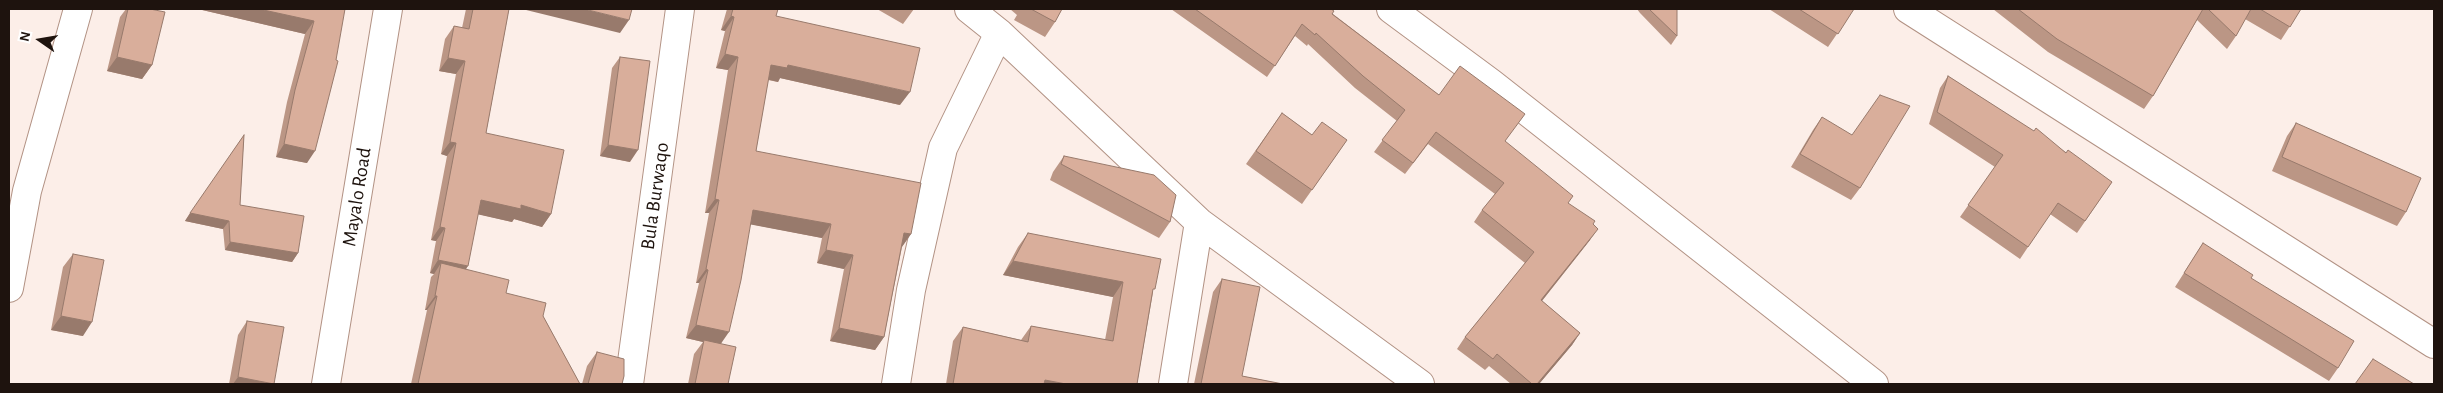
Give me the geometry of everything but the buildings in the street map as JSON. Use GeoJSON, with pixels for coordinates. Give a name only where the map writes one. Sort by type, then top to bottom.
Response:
{"type":"FeatureCollection","features":[{"type":"Feature","properties":{"kind":"street"},"geometry":{"type":"LineString","coordinates":[[9,288],[27,191],[78,9]]}},
{"type":"Feature","properties":{"kind":"street","name":"Mayalo Road"},"geometry":{"type":"LineString","coordinates":[[326,384],[388,9]]}},
{"type":"Feature","properties":{"kind":"street","name":"Bula Burwaqo"},"geometry":{"type":"LineString","coordinates":[[629,384],[680,9]]}},
{"type":"Feature","properties":{"kind":"street"},"geometry":{"type":"LineString","coordinates":[[969,9],[999,33],[1200,222],[1420,384]]}},
{"type":"Feature","properties":{"kind":"street"},"geometry":{"type":"LineString","coordinates":[[1391,9],[1491,83],[1874,384]]}},
{"type":"Feature","properties":{"kind":"street"},"geometry":{"type":"LineString","coordinates":[[1908,9],[2434,344]]}},
{"type":"Feature","properties":{"kind":"street"},"geometry":{"type":"LineString","coordinates":[[896,384],[910,290],[942,148],[999,33]]}},
{"type":"Feature","properties":{"kind":"street"},"geometry":{"type":"LineString","coordinates":[[1173,384],[1200,222]]}}]}
